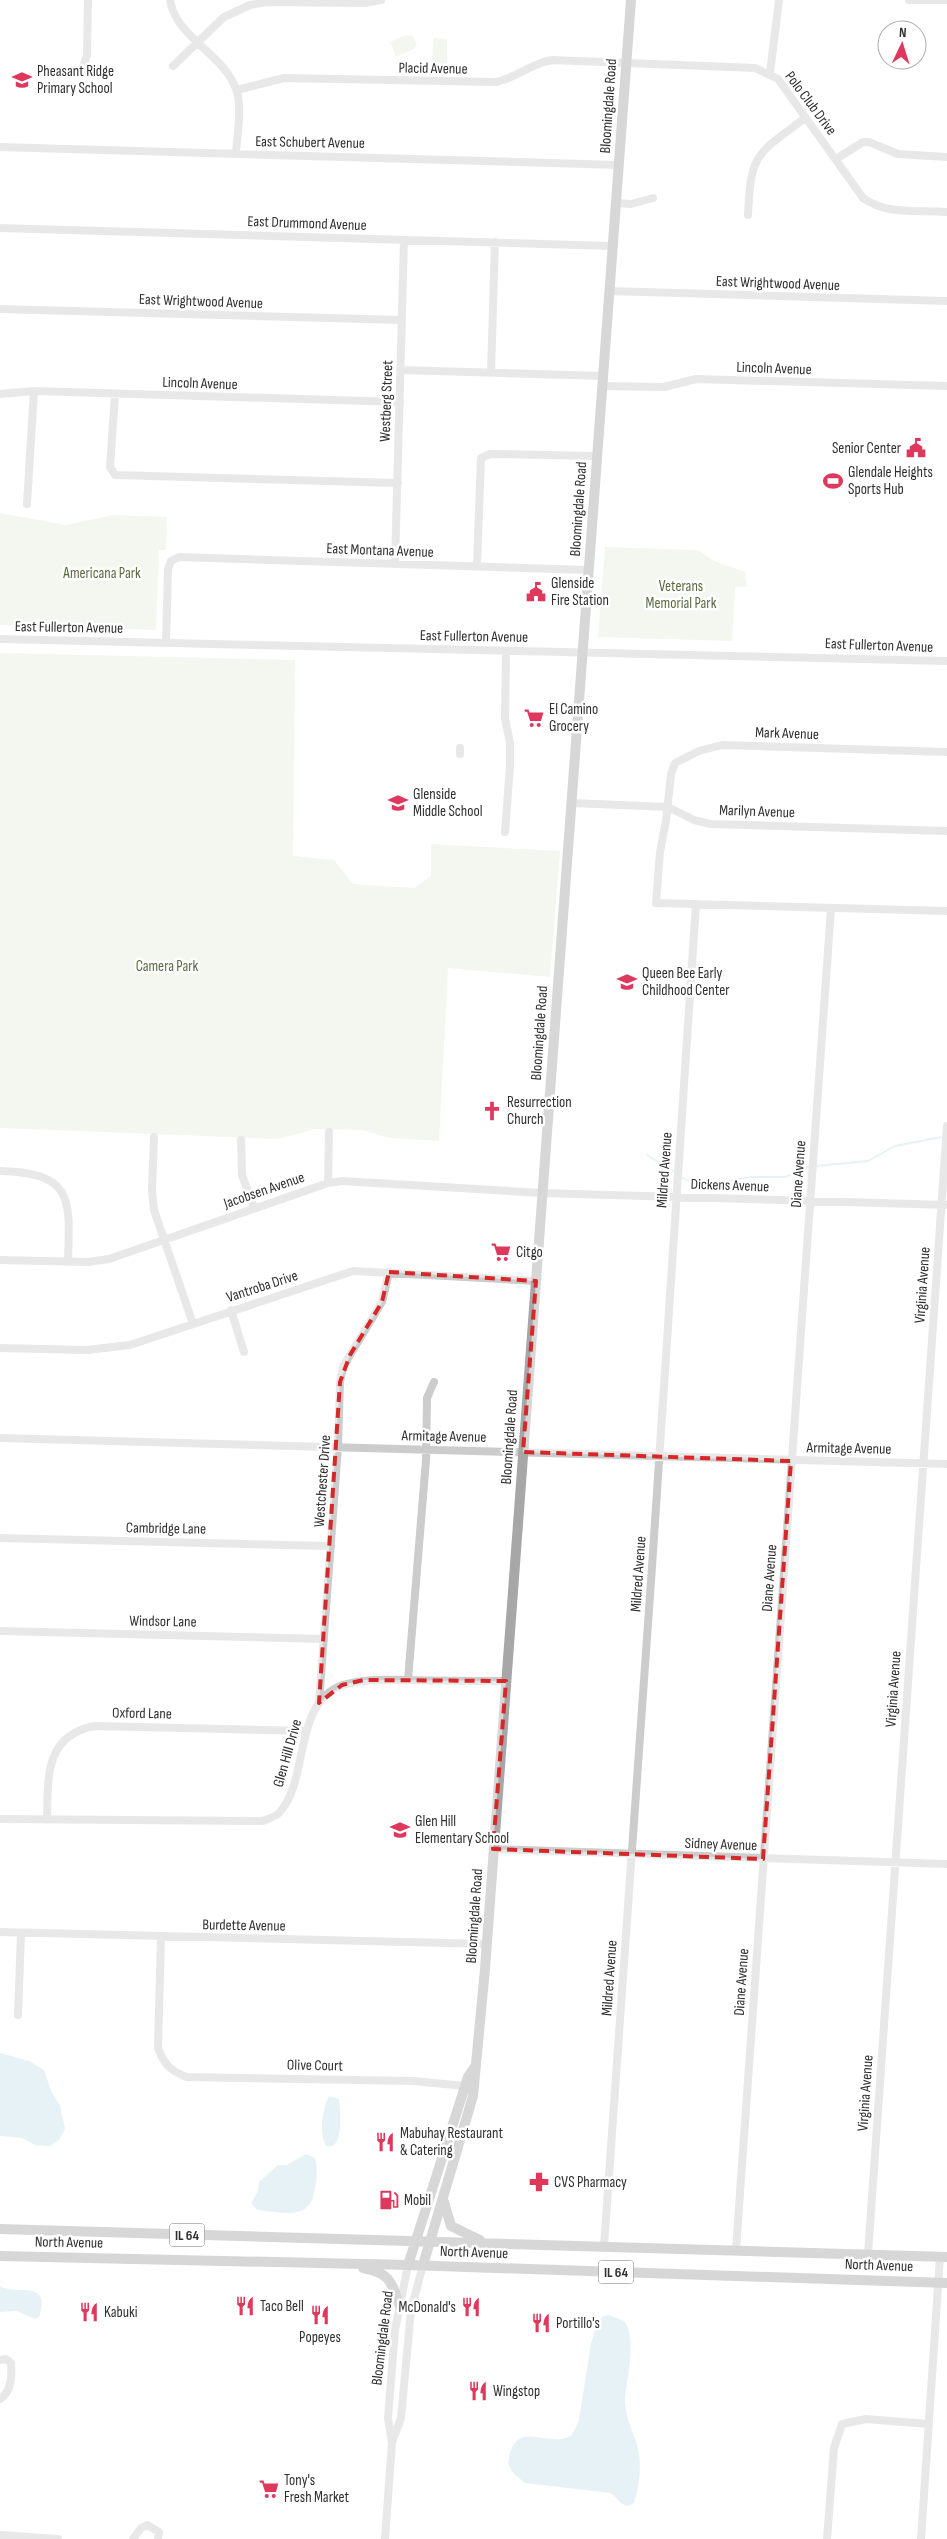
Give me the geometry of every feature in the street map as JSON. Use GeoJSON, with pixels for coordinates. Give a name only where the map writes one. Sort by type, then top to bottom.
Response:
{"type":"FeatureCollection","features":[{"type":"Feature","properties":{"kind":"main road","name":"Bloomingdale Road"},"geometry":{"type":"LineString","coordinates":[[423,2265],[473,2096],[476,2080],[474,2068],[479,2036],[494,1849],[631,0]]}},
{"type":"Feature","properties":{"kind":"main road","name":"Bloomingdale Road"},"geometry":{"type":"LineString","coordinates":[[408,2265],[468,2077],[474,2068]]}},
{"type":"Feature","properties":{"kind":"main road"},"geometry":{"type":"LineString","coordinates":[[443,2198],[447,2218],[451,2226],[486,2242]]}},
{"type":"Feature","properties":{"kind":"main road","name":"North Avenue"},"geometry":{"type":"LineString","coordinates":[[0,2229],[944,2257]]}},
{"type":"Feature","properties":{"kind":"main road","name":"North Avenue"},"geometry":{"type":"LineString","coordinates":[[0,2256],[423,2265],[943,2283]]}},
{"type":"Feature","properties":{"kind":"main road"},"geometry":{"type":"LineString","coordinates":[[337,2263],[384,2274],[391,2282],[399,2304]]}},
{"type":"Feature","properties":{"kind":"street"},"geometry":{"type":"LineString","coordinates":[[83,68],[87,54],[88,0]]}},
{"type":"Feature","properties":{"kind":"street"},"geometry":{"type":"LineString","coordinates":[[170,0],[175,16],[224,68],[236,90],[239,105],[236,154]]}},
{"type":"Feature","properties":{"kind":"street"},"geometry":{"type":"LineString","coordinates":[[173,66],[224,17],[250,5],[267,2],[365,4],[381,0]]}},
{"type":"Feature","properties":{"kind":"street"},"geometry":{"type":"LineString","coordinates":[[770,73],[779,0]]}},
{"type":"Feature","properties":{"kind":"street"},"geometry":{"type":"LineString","coordinates":[[909,0],[947,0]]}},
{"type":"Feature","properties":{"kind":"street","name":"Placid Avenue"},"geometry":{"type":"LineString","coordinates":[[236,90],[284,78],[496,82],[516,75],[543,61],[626,63]]}},
{"type":"Feature","properties":{"kind":"street","name":"Polo Club Drive"},"geometry":{"type":"LineString","coordinates":[[626,63],[755,68],[770,73],[778,79],[863,198],[872,205],[884,209],[947,212]]}},
{"type":"Feature","properties":{"kind":"street"},"geometry":{"type":"LineString","coordinates":[[748,215],[750,177],[756,159],[763,150],[805,118]]}},
{"type":"Feature","properties":{"kind":"street"},"geometry":{"type":"LineString","coordinates":[[836,159],[863,142],[869,142],[898,154],[947,157]]}},
{"type":"Feature","properties":{"kind":"street","name":"East Schubert Avenue"},"geometry":{"type":"LineString","coordinates":[[0,147],[618,165]]}},
{"type":"Feature","properties":{"kind":"street"},"geometry":{"type":"LineString","coordinates":[[616,203],[631,204],[653,198]]}},
{"type":"Feature","properties":{"kind":"street","name":"East Drummond Avenue"},"geometry":{"type":"LineString","coordinates":[[0,228],[613,246]]}},
{"type":"Feature","properties":{"kind":"street","name":"Westberg Street"},"geometry":{"type":"LineString","coordinates":[[395,564],[404,240]]}},
{"type":"Feature","properties":{"kind":"street"},"geometry":{"type":"LineString","coordinates":[[491,372],[494,242]]}},
{"type":"Feature","properties":{"kind":"street","name":"East Wrightwood Avenue"},"geometry":{"type":"LineString","coordinates":[[609,291],[947,301]]}},
{"type":"Feature","properties":{"kind":"street","name":"East Wrightwood Avenue"},"geometry":{"type":"LineString","coordinates":[[0,309],[402,320]]}},
{"type":"Feature","properties":{"kind":"street","name":"Lincoln Avenue"},"geometry":{"type":"LineString","coordinates":[[401,370],[491,372],[664,387],[696,379],[947,386]]}},
{"type":"Feature","properties":{"kind":"street"},"geometry":{"type":"LineString","coordinates":[[27,504],[34,391]]}},
{"type":"Feature","properties":{"kind":"street","name":"Lincoln Avenue"},"geometry":{"type":"LineString","coordinates":[[0,394],[34,391],[400,402]]}},
{"type":"Feature","properties":{"kind":"street"},"geometry":{"type":"LineString","coordinates":[[115,394],[110,467],[112,473],[128,476],[398,483]]}},
{"type":"Feature","properties":{"kind":"street"},"geometry":{"type":"LineString","coordinates":[[477,566],[481,458],[490,454],[597,456]]}},
{"type":"Feature","properties":{"kind":"street","name":"East Montana Avenue"},"geometry":{"type":"LineString","coordinates":[[166,643],[168,569],[171,561],[179,557],[588,570]]}},
{"type":"Feature","properties":{"kind":"street","name":"East Fullerton Avenue"},"geometry":{"type":"LineString","coordinates":[[0,639],[506,651],[582,651],[947,661]]}},
{"type":"Feature","properties":{"kind":"street"},"geometry":{"type":"LineString","coordinates":[[505,832],[510,767],[510,743],[505,718],[506,651]]}},
{"type":"Feature","properties":{"kind":"street","name":"Mark Avenue"},"geometry":{"type":"LineString","coordinates":[[668,806],[671,774],[675,763],[710,747],[733,745],[947,752]]}},
{"type":"Feature","properties":{"kind":"street","name":"Marilyn Avenue"},"geometry":{"type":"LineString","coordinates":[[571,804],[668,806],[694,820],[710,824],[947,831]]}},
{"type":"Feature","properties":{"kind":"street"},"geometry":{"type":"LineString","coordinates":[[668,806],[660,852],[656,903],[947,911]]}},
{"type":"Feature","properties":{"kind":"street","name":"Mildred Avenue"},"geometry":{"type":"LineString","coordinates":[[604,2246],[660,1456],[696,904]]}},
{"type":"Feature","properties":{"kind":"street","name":"Diane Avenue"},"geometry":{"type":"LineString","coordinates":[[736,2250],[831,908]]}},
{"type":"Feature","properties":{"kind":"street","name":"Virginia Avenue"},"geometry":{"type":"LineString","coordinates":[[868,2254],[923,1463],[944,1205],[947,1126]]}},
{"type":"Feature","properties":{"kind":"street"},"geometry":{"type":"LineString","coordinates":[[328,1182],[329,1132]]}},
{"type":"Feature","properties":{"kind":"street"},"geometry":{"type":"LineString","coordinates":[[154,1137],[152,1190],[155,1214],[193,1324]]}},
{"type":"Feature","properties":{"kind":"street"},"geometry":{"type":"LineString","coordinates":[[241,1140],[242,1175],[254,1208]]}},
{"type":"Feature","properties":{"kind":"street"},"geometry":{"type":"LineString","coordinates":[[0,1171],[33,1173],[51,1180],[58,1186],[68,1208],[68,1262]]}},
{"type":"Feature","properties":{"kind":"street","name":"Jacobsen Avenue"},"geometry":{"type":"LineString","coordinates":[[0,1260],[68,1262],[109,1259],[328,1182],[357,1180],[542,1193]]}},
{"type":"Feature","properties":{"kind":"street","name":"Dickens Avenue"},"geometry":{"type":"LineString","coordinates":[[542,1193],[944,1205]]}},
{"type":"Feature","properties":{"kind":"street","name":"Vantroba Drive"},"geometry":{"type":"LineString","coordinates":[[0,1348],[107,1348],[145,1340],[346,1273],[362,1271],[536,1281]]}},
{"type":"Feature","properties":{"kind":"street","name":"Westchester Drive"},"geometry":{"type":"LineString","coordinates":[[319,1704],[342,1371],[382,1302],[389,1272]]}},
{"type":"Feature","properties":{"kind":"street"},"geometry":{"type":"LineString","coordinates":[[231,1310],[244,1352]]}},
{"type":"Feature","properties":{"kind":"street"},"geometry":{"type":"LineString","coordinates":[[408,1680],[426,1449],[426,1398],[434,1382]]}},
{"type":"Feature","properties":{"kind":"street","name":"Armitage Avenue"},"geometry":{"type":"LineString","coordinates":[[0,1438],[947,1464]]}},
{"type":"Feature","properties":{"kind":"street","name":"Cambridge Lane"},"geometry":{"type":"LineString","coordinates":[[0,1538],[331,1546]]}},
{"type":"Feature","properties":{"kind":"street","name":"Windsor Lane"},"geometry":{"type":"LineString","coordinates":[[0,1631],[324,1639]]}},
{"type":"Feature","properties":{"kind":"street","name":"Glen Hill Drive"},"geometry":{"type":"LineString","coordinates":[[0,1819],[262,1821],[278,1814],[286,1802],[306,1731],[319,1704],[342,1685],[371,1680],[506,1681]]}},
{"type":"Feature","properties":{"kind":"street","name":"Oxford Lane"},"geometry":{"type":"LineString","coordinates":[[47,1820],[49,1771],[52,1759],[67,1738],[82,1729],[95,1726],[306,1731]]}},
{"type":"Feature","properties":{"kind":"street","name":"Sidney Avenue"},"geometry":{"type":"LineString","coordinates":[[494,1849],[947,1864]]}},
{"type":"Feature","properties":{"kind":"street","name":"Burdette Avenue"},"geometry":{"type":"LineString","coordinates":[[0,1932],[486,1944]]}},
{"type":"Feature","properties":{"kind":"street"},"geometry":{"type":"LineString","coordinates":[[18,2015],[21,1933]]}},
{"type":"Feature","properties":{"kind":"street","name":"Olive Court"},"geometry":{"type":"LineString","coordinates":[[161,1936],[158,2048],[167,2067],[173,2072],[187,2077],[413,2081],[465,2086]]}},
{"type":"Feature","properties":{"kind":"street"},"geometry":{"type":"LineString","coordinates":[[921,2539],[928,2424],[944,2257]]}},
{"type":"Feature","properties":{"kind":"street","name":"Bloomingdale Road"},"geometry":{"type":"LineString","coordinates":[[385,2539],[392,2443],[388,2418],[395,2330],[408,2265]]}},
{"type":"Feature","properties":{"kind":"street","name":"Bloomingdale Road"},"geometry":{"type":"LineString","coordinates":[[392,2443],[401,2418],[410,2316],[423,2265]]}},
{"type":"Feature","properties":{"kind":"street"},"geometry":{"type":"LineString","coordinates":[[0,2360],[6,2359],[11,2363],[12,2372],[9,2390],[6,2396],[0,2399]]}},
{"type":"Feature","properties":{"kind":"street"},"geometry":{"type":"LineString","coordinates":[[827,2539],[834,2448],[842,2424],[866,2419],[928,2424]]}},
{"type":"Feature","properties":{"kind":"street"},"geometry":{"type":"LineString","coordinates":[[133,2539],[141,2528],[147,2525],[159,2532],[158,2539]]}},
{"type":"Feature","properties":{"kind":"street"},"geometry":{"type":"LineString","coordinates":[[0,2534],[58,2539]]}},
{"type":"Feature","properties":{"kind":"highlighted area"},"geometry":{"type":"Polygon","coordinates":[[[389,1272],[536,1281],[523,1452],[791,1461],[763,1859],[493,1849],[506,1681],[364,1680],[342,1685],[319,1703],[340,1382],[350,1355],[382,1302],[389,1272]]]}},
{"type":"Feature","properties":{"kind":"green space"},"geometry":{"type":"Polygon","coordinates":[[[407,35],[413,36],[417,45],[414,49],[396,57],[390,42],[407,35]]]}},
{"type":"Feature","properties":{"kind":"green space"},"geometry":{"type":"Polygon","coordinates":[[[433,38],[447,39],[447,66],[432,66],[433,38]]]}},
{"type":"Feature","properties":{"kind":"green space","name":"Americana Park"},"geometry":{"type":"Polygon","coordinates":[[[0,513],[66,525],[114,515],[167,517],[166,550],[159,550],[156,630],[0,625],[0,513]]]}},
{"type":"Feature","properties":{"kind":"green space","name":"Veterans Memorial Park"},"geometry":{"type":"Polygon","coordinates":[[[605,547],[698,550],[714,561],[745,572],[747,587],[735,587],[732,641],[598,637],[605,547]]]}},
{"type":"Feature","properties":{"kind":"green space","name":"Camera Park"},"geometry":{"type":"Polygon","coordinates":[[[0,653],[295,660],[293,856],[334,860],[353,884],[414,888],[431,876],[431,844],[560,851],[550,977],[448,968],[439,1141],[390,1138],[363,1130],[315,1129],[279,1139],[0,1128],[0,653]]]}},
{"type":"Feature","properties":{"kind":"water"},"geometry":{"type":"Polygon","coordinates":[[[0,2053],[29,2061],[44,2070],[51,2091],[60,2105],[65,2129],[59,2140],[50,2146],[35,2145],[22,2138],[0,2136],[0,2053]]]}},
{"type":"Feature","properties":{"kind":"water"},"geometry":{"type":"Polygon","coordinates":[[[329,2096],[339,2099],[340,2129],[336,2142],[332,2146],[326,2146],[322,2121],[329,2096]]]}},
{"type":"Feature","properties":{"kind":"water"},"geometry":{"type":"Polygon","coordinates":[[[306,2154],[315,2158],[317,2169],[315,2189],[308,2206],[294,2213],[257,2210],[251,2203],[258,2191],[259,2182],[278,2165],[287,2165],[306,2154]]]}},
{"type":"Feature","properties":{"kind":"water"},"geometry":{"type":"Polygon","coordinates":[[[0,2286],[7,2289],[36,2293],[40,2297],[42,2305],[39,2317],[35,2319],[17,2311],[0,2312],[0,2286]]]}},
{"type":"Feature","properties":{"kind":"water"},"geometry":{"type":"Polygon","coordinates":[[[609,2315],[624,2321],[630,2336],[631,2347],[625,2404],[638,2449],[640,2469],[634,2503],[628,2506],[610,2493],[525,2483],[514,2474],[508,2464],[511,2449],[517,2441],[525,2437],[563,2439],[572,2435],[579,2420],[591,2343],[598,2321],[603,2316],[609,2315]]]}},
{"type":"Feature","properties":{"kind":"waterway"},"geometry":{"type":"LineString","coordinates":[[816,1166],[868,1161],[895,1146],[941,1137]]}},
{"type":"Feature","properties":{"kind":"waterway"},"geometry":{"type":"LineString","coordinates":[[647,1155],[675,1172]]}},
{"type":"Feature","properties":{"kind":"waterway"},"geometry":{"type":"LineString","coordinates":[[681,1177],[690,1182],[704,1185],[752,1177],[785,1177],[808,1167]]}},
{"type":"Feature","properties":{"kind":"place","name":"Pheasant Ridge Primary School"},"geometry":{"type":"Point","coordinates":[22,80]}},
{"type":"Feature","properties":{"kind":"place","name":"Senior Center"},"geometry":{"type":"Point","coordinates":[916,448]}},
{"type":"Feature","properties":{"kind":"place","name":"Glendale Heights Sports Hub"},"geometry":{"type":"Point","coordinates":[833,481]}},
{"type":"Feature","properties":{"kind":"place","name":"Glenside Fire Station"},"geometry":{"type":"Point","coordinates":[536,592]}},
{"type":"Feature","properties":{"kind":"place","name":"El Camino Grocery"},"geometry":{"type":"Point","coordinates":[534,718]}},
{"type":"Feature","properties":{"kind":"place","name":"Glenside Middle School"},"geometry":{"type":"Point","coordinates":[398,803]}},
{"type":"Feature","properties":{"kind":"place","name":"Queen Bee Early Childhood Center"},"geometry":{"type":"Point","coordinates":[627,982]}},
{"type":"Feature","properties":{"kind":"place","name":"Resurrection Church"},"geometry":{"type":"Point","coordinates":[492,1111]}},
{"type":"Feature","properties":{"kind":"place","name":"Citgo"},"geometry":{"type":"Point","coordinates":[501,1252]}},
{"type":"Feature","properties":{"kind":"place","name":"Glen Hill Elementary School"},"geometry":{"type":"Point","coordinates":[400,1830]}},
{"type":"Feature","properties":{"kind":"place","name":"Mabuhay Restaurant & Catering"},"geometry":{"type":"Point","coordinates":[385,2142]}},
{"type":"Feature","properties":{"kind":"place","name":"CVS Pharmacy"},"geometry":{"type":"Point","coordinates":[539,2182]}},
{"type":"Feature","properties":{"kind":"place","name":"Mobil"},"geometry":{"type":"Point","coordinates":[389,2200]}},
{"type":"Feature","properties":{"kind":"place","name":"Taco Bell"},"geometry":{"type":"Point","coordinates":[245,2306]}},
{"type":"Feature","properties":{"kind":"place","name":"McDonald's"},"geometry":{"type":"Point","coordinates":[471,2307]}},
{"type":"Feature","properties":{"kind":"place","name":"Kabuki"},"geometry":{"type":"Point","coordinates":[89,2312]}},
{"type":"Feature","properties":{"kind":"place","name":"Popeyes"},"geometry":{"type":"Point","coordinates":[320,2315]}},
{"type":"Feature","properties":{"kind":"place","name":"Portillo's"},"geometry":{"type":"Point","coordinates":[541,2323]}},
{"type":"Feature","properties":{"kind":"place","name":"Wingstop"},"geometry":{"type":"Point","coordinates":[478,2391]}},
{"type":"Feature","properties":{"kind":"place","name":"Tony's Fresh Market"},"geometry":{"type":"Point","coordinates":[269,2489]}}]}
